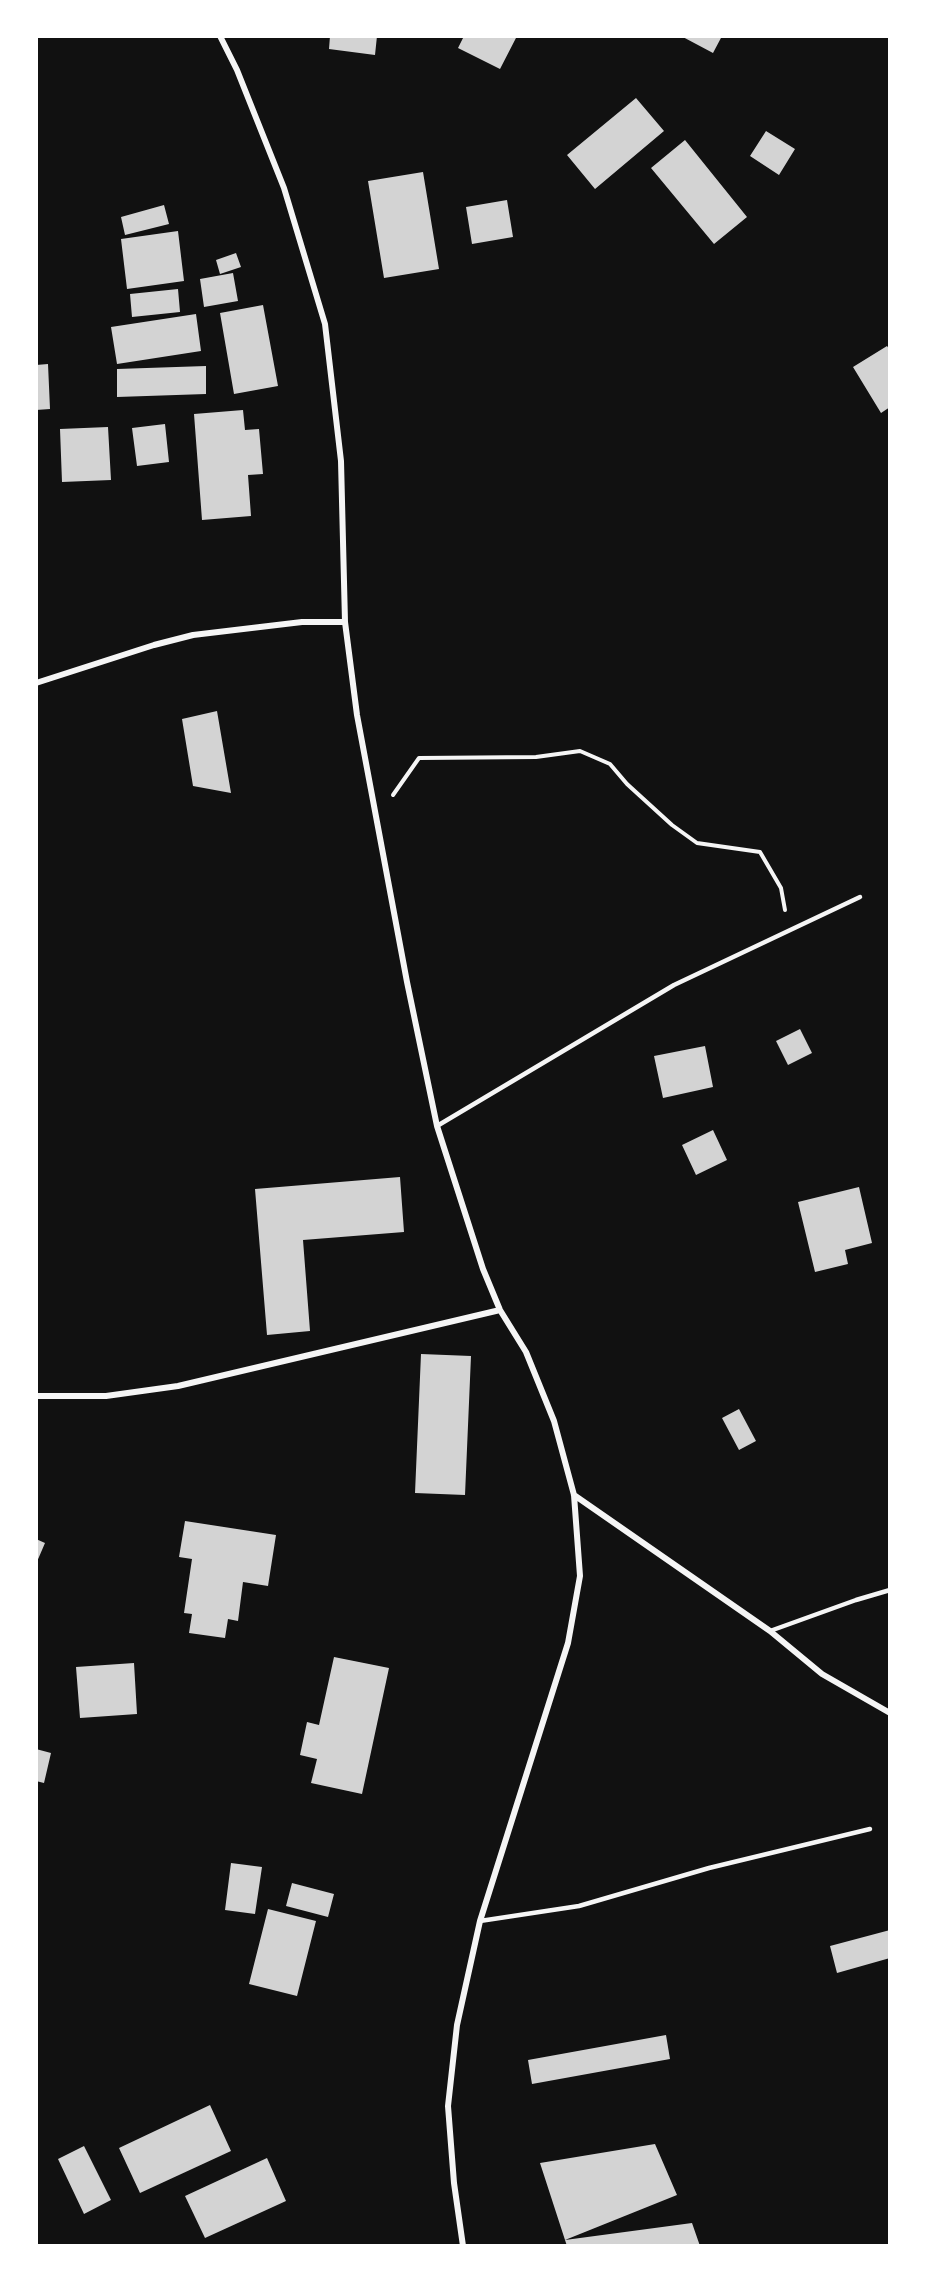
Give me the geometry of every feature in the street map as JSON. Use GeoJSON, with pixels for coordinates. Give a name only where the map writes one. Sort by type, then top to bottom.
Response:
{"type":"FeatureCollection","features":[{"type":"Feature","properties":{"kind":"street"},"geometry":{"type":"LineString","coordinates":[[220,36],[237,70],[284,188],[325,324],[341,461],[345,622],[357,715],[407,982],[438,1126],[483,1269],[500,1310],[526,1352],[554,1421],[574,1495],[580,1576],[568,1643],[480,1921],[457,2025],[448,2106],[454,2182],[463,2246]]}},
{"type":"Feature","properties":{"kind":"street"},"geometry":{"type":"LineString","coordinates":[[36,683],[154,645],[193,635],[302,622],[345,622]]}},
{"type":"Feature","properties":{"kind":"street"},"geometry":{"type":"LineString","coordinates":[[36,1396],[106,1396],[178,1386],[500,1310]]}},
{"type":"Feature","properties":{"kind":"street"},"geometry":{"type":"LineString","coordinates":[[574,1495],[770,1631],[822,1674],[890,1713]]}},
{"type":"Feature","properties":{"kind":"lane"},"geometry":{"type":"LineString","coordinates":[[438,1126],[674,986],[860,897]]}},
{"type":"Feature","properties":{"kind":"lane"},"geometry":{"type":"LineString","coordinates":[[770,1631],[890,1590]]}},
{"type":"Feature","properties":{"kind":"lane"},"geometry":{"type":"LineString","coordinates":[[480,1921],[579,1906],[709,1868],[870,1829]]}},
{"type":"Feature","properties":{"kind":"path"},"geometry":{"type":"LineString","coordinates":[[377,818],[419,758],[536,757],[580,752],[610,764],[627,784],[672,825],[697,843],[760,852],[781,888],[789,930]]}},
{"type":"Feature","properties":{"kind":"building"},"geometry":{"type":"Polygon","coordinates":[[[330,36],[377,36],[375,55],[329,49],[330,36]]]}},
{"type":"Feature","properties":{"kind":"building"},"geometry":{"type":"Polygon","coordinates":[[[464,36],[517,36],[500,69],[458,48],[464,36]]]}},
{"type":"Feature","properties":{"kind":"building"},"geometry":{"type":"Polygon","coordinates":[[[681,36],[722,36],[713,53],[681,36]]]}},
{"type":"Feature","properties":{"kind":"building"},"geometry":{"type":"Polygon","coordinates":[[[636,98],[664,131],[595,189],[567,155],[636,98]]]}},
{"type":"Feature","properties":{"kind":"building"},"geometry":{"type":"Polygon","coordinates":[[[766,131],[795,149],[779,175],[750,156],[766,131]]]}},
{"type":"Feature","properties":{"kind":"building"},"geometry":{"type":"Polygon","coordinates":[[[685,140],[747,217],[714,244],[651,168],[685,140]]]}},
{"type":"Feature","properties":{"kind":"building"},"geometry":{"type":"Polygon","coordinates":[[[423,172],[439,269],[384,278],[368,181],[423,172]]]}},
{"type":"Feature","properties":{"kind":"building"},"geometry":{"type":"Polygon","coordinates":[[[507,200],[513,237],[472,244],[466,207],[507,200]]]}},
{"type":"Feature","properties":{"kind":"building"},"geometry":{"type":"Polygon","coordinates":[[[164,205],[169,224],[125,235],[121,217],[164,205]]]}},
{"type":"Feature","properties":{"kind":"building"},"geometry":{"type":"Polygon","coordinates":[[[178,231],[184,281],[127,289],[121,239],[178,231]]]}},
{"type":"Feature","properties":{"kind":"building"},"geometry":{"type":"Polygon","coordinates":[[[236,253],[241,267],[220,274],[216,260],[236,253]]]}},
{"type":"Feature","properties":{"kind":"building"},"geometry":{"type":"Polygon","coordinates":[[[233,273],[238,301],[204,307],[200,279],[233,273]]]}},
{"type":"Feature","properties":{"kind":"building"},"geometry":{"type":"Polygon","coordinates":[[[178,289],[180,312],[132,317],[130,294],[178,289]]]}},
{"type":"Feature","properties":{"kind":"building"},"geometry":{"type":"Polygon","coordinates":[[[263,305],[278,386],[234,394],[220,313],[263,305]]]}},
{"type":"Feature","properties":{"kind":"building"},"geometry":{"type":"Polygon","coordinates":[[[196,314],[201,351],[117,364],[111,327],[196,314]]]}},
{"type":"Feature","properties":{"kind":"building"},"geometry":{"type":"Polygon","coordinates":[[[887,346],[890,350],[890,407],[881,413],[853,367],[887,346]]]}},
{"type":"Feature","properties":{"kind":"building"},"geometry":{"type":"Polygon","coordinates":[[[48,364],[50,409],[36,410],[36,365],[48,364]]]}},
{"type":"Feature","properties":{"kind":"building"},"geometry":{"type":"Polygon","coordinates":[[[206,366],[206,394],[117,397],[117,369],[206,366]]]}},
{"type":"Feature","properties":{"kind":"building"},"geometry":{"type":"Polygon","coordinates":[[[243,410],[245,430],[259,429],[263,474],[248,475],[251,516],[202,520],[194,414],[243,410]]]}},
{"type":"Feature","properties":{"kind":"building"},"geometry":{"type":"Polygon","coordinates":[[[165,424],[169,462],[137,466],[132,428],[165,424]]]}},
{"type":"Feature","properties":{"kind":"building"},"geometry":{"type":"Polygon","coordinates":[[[108,427],[111,480],[62,482],[60,429],[108,427]]]}},
{"type":"Feature","properties":{"kind":"building"},"geometry":{"type":"Polygon","coordinates":[[[217,711],[231,793],[193,786],[182,719],[217,711]]]}},
{"type":"Feature","properties":{"kind":"building"},"geometry":{"type":"Polygon","coordinates":[[[800,1029],[812,1053],[788,1065],[776,1041],[800,1029]]]}},
{"type":"Feature","properties":{"kind":"building"},"geometry":{"type":"Polygon","coordinates":[[[705,1046],[713,1087],[663,1098],[654,1056],[705,1046]]]}},
{"type":"Feature","properties":{"kind":"building"},"geometry":{"type":"Polygon","coordinates":[[[713,1130],[727,1160],[696,1175],[682,1145],[713,1130]]]}},
{"type":"Feature","properties":{"kind":"building"},"geometry":{"type":"Polygon","coordinates":[[[400,1177],[404,1232],[303,1240],[310,1331],[267,1335],[255,1189],[400,1177]]]}},
{"type":"Feature","properties":{"kind":"building"},"geometry":{"type":"Polygon","coordinates":[[[859,1187],[872,1243],[845,1250],[848,1264],[815,1272],[798,1202],[859,1187]]]}},
{"type":"Feature","properties":{"kind":"building"},"geometry":{"type":"Polygon","coordinates":[[[421,1354],[471,1356],[465,1495],[415,1493],[421,1354]]]}},
{"type":"Feature","properties":{"kind":"building"},"geometry":{"type":"Polygon","coordinates":[[[739,1409],[756,1441],[739,1450],[722,1418],[739,1409]]]}},
{"type":"Feature","properties":{"kind":"building"},"geometry":{"type":"Polygon","coordinates":[[[185,1521],[276,1535],[268,1586],[243,1582],[238,1621],[228,1619],[225,1638],[189,1633],[192,1614],[184,1613],[192,1559],[179,1557],[185,1521]]]}},
{"type":"Feature","properties":{"kind":"building"},"geometry":{"type":"Polygon","coordinates":[[[36,1539],[45,1543],[36,1564],[36,1539]]]}},
{"type":"Feature","properties":{"kind":"building"},"geometry":{"type":"Polygon","coordinates":[[[334,1657],[389,1668],[362,1794],[311,1783],[317,1759],[300,1755],[307,1722],[319,1725],[334,1657]]]}},
{"type":"Feature","properties":{"kind":"building"},"geometry":{"type":"Polygon","coordinates":[[[134,1663],[137,1714],[80,1718],[76,1667],[134,1663]]]}},
{"type":"Feature","properties":{"kind":"building"},"geometry":{"type":"Polygon","coordinates":[[[36,1749],[51,1753],[44,1783],[36,1781],[36,1749]]]}},
{"type":"Feature","properties":{"kind":"building"},"geometry":{"type":"Polygon","coordinates":[[[231,1863],[262,1867],[255,1914],[225,1910],[231,1863]]]}},
{"type":"Feature","properties":{"kind":"building"},"geometry":{"type":"Polygon","coordinates":[[[292,1883],[334,1894],[328,1917],[286,1906],[292,1883]]]}},
{"type":"Feature","properties":{"kind":"building"},"geometry":{"type":"Polygon","coordinates":[[[268,1909],[316,1921],[297,1996],[249,1984],[268,1909]]]}},
{"type":"Feature","properties":{"kind":"building"},"geometry":{"type":"Polygon","coordinates":[[[890,1930],[890,1958],[837,1973],[830,1946],[890,1930]]]}},
{"type":"Feature","properties":{"kind":"building"},"geometry":{"type":"Polygon","coordinates":[[[666,2035],[670,2059],[532,2084],[528,2060],[666,2035]]]}},
{"type":"Feature","properties":{"kind":"building"},"geometry":{"type":"Polygon","coordinates":[[[210,2105],[231,2151],[140,2193],[119,2148],[210,2105]]]}},
{"type":"Feature","properties":{"kind":"building"},"geometry":{"type":"Polygon","coordinates":[[[655,2144],[677,2195],[565,2240],[540,2163],[655,2144]]]}},
{"type":"Feature","properties":{"kind":"building"},"geometry":{"type":"Polygon","coordinates":[[[84,2146],[111,2200],[84,2214],[58,2159],[84,2146]]]}},
{"type":"Feature","properties":{"kind":"building"},"geometry":{"type":"Polygon","coordinates":[[[267,2158],[286,2201],[205,2238],[185,2196],[267,2158]]]}},
{"type":"Feature","properties":{"kind":"building"},"geometry":{"type":"Polygon","coordinates":[[[692,2223],[700,2246],[567,2246],[565,2240],[692,2223]]]}}]}
